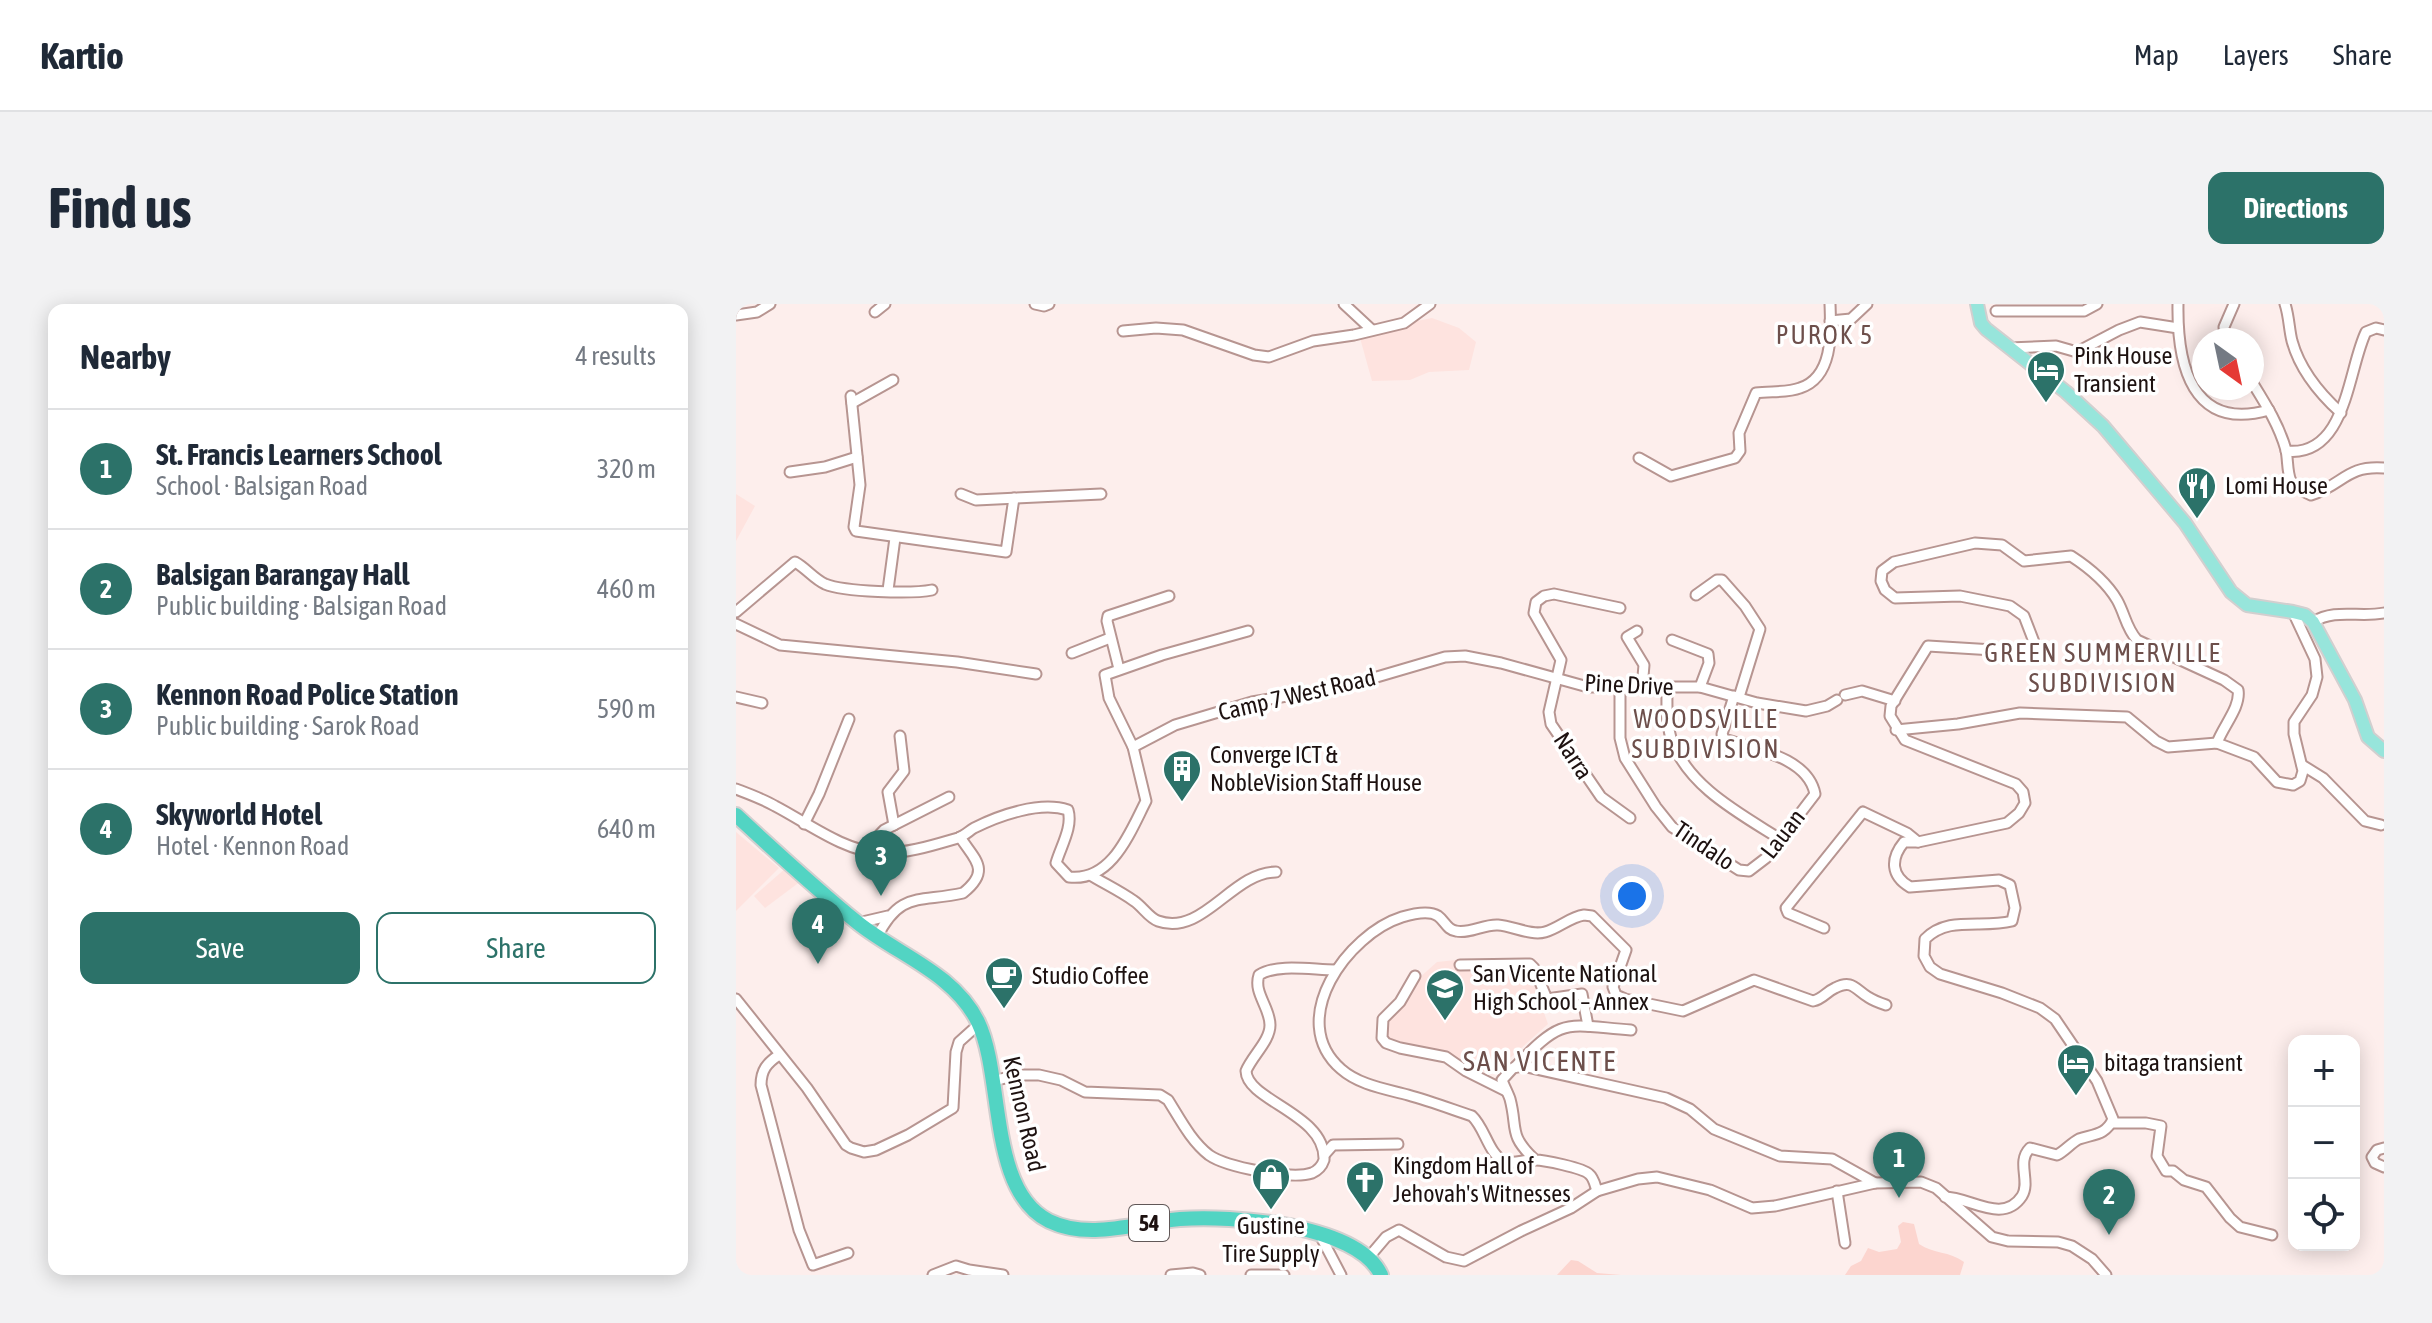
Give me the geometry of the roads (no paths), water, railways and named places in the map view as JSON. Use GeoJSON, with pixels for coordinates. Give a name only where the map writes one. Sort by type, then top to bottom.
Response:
{"type":"FeatureCollection","features":[{"type":"Feature","properties":{"kind":"highway","name":"Kennon Road"},"geometry":{"type":"LineString","coordinates":[[736,815],[858,923],[951,986],[969,1006],[984,1038],[1002,1137],[1015,1183],[1030,1205],[1051,1222],[1079,1229],[1106,1230],[1183,1219],[1263,1223],[1319,1234],[1369,1257]]}},
{"type":"Feature","properties":{"kind":"highway"},"geometry":{"type":"LineString","coordinates":[[1369,1257],[1381,1275]]}},
{"type":"Feature","properties":{"kind":"main road"},"geometry":{"type":"LineString","coordinates":[[1977,304],[1981,323],[2103,426],[2185,523],[2231,592],[2247,605],[2305,615],[2313,622],[2355,700],[2368,737],[2384,751]]}},
{"type":"Feature","properties":{"kind":"street"},"geometry":{"type":"LineString","coordinates":[[736,315],[757,312],[770,304]]}},
{"type":"Feature","properties":{"kind":"street"},"geometry":{"type":"LineString","coordinates":[[875,312],[885,304]]}},
{"type":"Feature","properties":{"kind":"street"},"geometry":{"type":"LineString","coordinates":[[1344,304],[1372,330]]}},
{"type":"Feature","properties":{"kind":"street"},"geometry":{"type":"LineString","coordinates":[[1123,331],[1156,328],[1183,330],[1254,355],[1269,357],[1302,344],[1404,323],[1430,304]]}},
{"type":"Feature","properties":{"kind":"street"},"geometry":{"type":"LineString","coordinates":[[1639,458],[1671,476],[1735,458],[1740,451],[1739,433],[1755,395],[1801,388],[1814,380],[1831,346],[1830,304]]}},
{"type":"Feature","properties":{"kind":"street"},"geometry":{"type":"LineString","coordinates":[[1830,321],[1851,319],[1867,304]]}},
{"type":"Feature","properties":{"kind":"street"},"geometry":{"type":"LineString","coordinates":[[1981,323],[2000,308],[2084,311],[2097,304]]}},
{"type":"Feature","properties":{"kind":"street"},"geometry":{"type":"LineString","coordinates":[[2178,304],[2178,328],[2189,382],[2213,409],[2249,416],[2269,410]]}},
{"type":"Feature","properties":{"kind":"street"},"geometry":{"type":"LineString","coordinates":[[2224,328],[2234,304]]}},
{"type":"Feature","properties":{"kind":"street"},"geometry":{"type":"LineString","coordinates":[[2285,304],[2293,343],[2303,366],[2322,396],[2341,413]]}},
{"type":"Feature","properties":{"kind":"street"},"geometry":{"type":"LineString","coordinates":[[2009,348],[2056,346],[2077,352],[2140,322],[2178,328]]}},
{"type":"Feature","properties":{"kind":"street"},"geometry":{"type":"LineString","coordinates":[[2286,451],[2309,448],[2332,429],[2341,413],[2357,363],[2359,346],[2366,332],[2376,328],[2384,330]]}},
{"type":"Feature","properties":{"kind":"street"},"geometry":{"type":"LineString","coordinates":[[893,380],[852,400],[860,498],[854,529],[895,538],[923,539],[1006,552],[1014,498]]}},
{"type":"Feature","properties":{"kind":"street"},"geometry":{"type":"LineString","coordinates":[[2263,400],[2286,451],[2291,481],[2301,491],[2311,495],[2330,487],[2360,467],[2384,468]]}},
{"type":"Feature","properties":{"kind":"street"},"geometry":{"type":"LineString","coordinates":[[790,472],[825,467],[857,457]]}},
{"type":"Feature","properties":{"kind":"street"},"geometry":{"type":"LineString","coordinates":[[961,494],[976,500],[1101,494]]}},
{"type":"Feature","properties":{"kind":"street"},"geometry":{"type":"LineString","coordinates":[[888,590],[895,538]]}},
{"type":"Feature","properties":{"kind":"street"},"geometry":{"type":"LineString","coordinates":[[2112,1123],[2111,1110],[2101,1088],[2050,1014],[2002,993],[1954,979],[1930,967],[1924,956],[1925,939],[1936,928],[2006,922],[2014,918],[2012,888],[2003,881],[1910,887],[1900,881],[1894,869],[1895,855],[1904,842],[1918,842],[2007,823],[2025,803],[2023,792],[2016,784],[1908,742],[1896,730],[1890,716],[1895,701],[1928,646],[2026,652],[2034,642],[2024,616],[2010,606],[1960,596],[1895,598],[1885,590],[1881,581],[1882,571],[1894,562],[1975,543],[2002,545],[2024,561],[2071,556],[2117,600],[2130,633],[2137,640],[2224,680],[2238,690],[2240,696],[2217,743]]}},
{"type":"Feature","properties":{"kind":"street"},"geometry":{"type":"LineString","coordinates":[[736,612],[795,562],[829,585],[917,592],[932,590]]}},
{"type":"Feature","properties":{"kind":"street"},"geometry":{"type":"LineString","coordinates":[[1696,595],[1717,580],[1722,580],[1760,629],[1737,696]]}},
{"type":"Feature","properties":{"kind":"street"},"geometry":{"type":"LineString","coordinates":[[1558,677],[1561,660],[1534,613],[1536,602],[1554,594],[1620,608]]}},
{"type":"Feature","properties":{"kind":"street"},"geometry":{"type":"LineString","coordinates":[[1119,669],[1110,638],[1108,616],[1169,596]]}},
{"type":"Feature","properties":{"kind":"street"},"geometry":{"type":"LineString","coordinates":[[1896,730],[1958,724],[2020,713],[2114,717],[2134,720],[2147,735],[2168,747],[2217,743],[2254,757],[2277,782],[2285,785],[2300,781],[2302,765],[2294,722],[2312,695],[2317,677],[2315,659],[2293,612]]}},
{"type":"Feature","properties":{"kind":"street"},"geometry":{"type":"LineString","coordinates":[[2313,622],[2337,613],[2384,613]]}},
{"type":"Feature","properties":{"kind":"street"},"geometry":{"type":"LineString","coordinates":[[736,624],[780,645],[957,662],[1036,674]]}},
{"type":"Feature","properties":{"kind":"street"},"geometry":{"type":"LineString","coordinates":[[736,789],[864,851],[894,854],[960,837],[1004,817],[1057,807],[1068,810],[1070,823],[1056,863],[1069,877],[1090,875],[1116,855],[1146,801],[1133,747],[1106,686],[1105,675],[1248,631]]}},
{"type":"Feature","properties":{"kind":"street"},"geometry":{"type":"LineString","coordinates":[[1637,631],[1627,637],[1644,665],[1642,688]]}},
{"type":"Feature","properties":{"kind":"street"},"geometry":{"type":"LineString","coordinates":[[1072,653],[1110,638]]}},
{"type":"Feature","properties":{"kind":"street"},"geometry":{"type":"LineString","coordinates":[[1672,640],[1708,654],[1709,663],[1700,687]]}},
{"type":"Feature","properties":{"kind":"street","name":"Pine Drive"},"geometry":{"type":"LineString","coordinates":[[1465,656],[1588,687],[1700,687],[1757,703],[1806,711],[1862,691],[1895,701]]}},
{"type":"Feature","properties":{"kind":"street","name":"Camp 7 West Road"},"geometry":{"type":"LineString","coordinates":[[1133,747],[1175,725],[1252,702],[1346,686],[1423,662],[1465,656]]}},
{"type":"Feature","properties":{"kind":"street","name":"Narra"},"geometry":{"type":"LineString","coordinates":[[1558,677],[1549,712],[1551,724],[1601,797],[1630,818]]}},
{"type":"Feature","properties":{"kind":"street","name":"Tindalo"},"geometry":{"type":"LineString","coordinates":[[1620,688],[1620,738],[1625,758],[1656,807],[1672,827],[1743,871]]}},
{"type":"Feature","properties":{"kind":"street"},"geometry":{"type":"LineString","coordinates":[[1667,688],[1667,717],[1671,736],[1678,755],[1695,778],[1735,811],[1780,839]]}},
{"type":"Feature","properties":{"kind":"street","name":"Lauan"},"geometry":{"type":"LineString","coordinates":[[1737,696],[1722,734],[1724,739],[1776,756],[1802,773],[1815,794],[1760,865],[1743,871]]}},
{"type":"Feature","properties":{"kind":"street"},"geometry":{"type":"LineString","coordinates":[[736,697],[762,703]]}},
{"type":"Feature","properties":{"kind":"street"},"geometry":{"type":"LineString","coordinates":[[804,824],[849,719]]}},
{"type":"Feature","properties":{"kind":"street"},"geometry":{"type":"LineString","coordinates":[[894,825],[888,792],[904,771],[900,736]]}},
{"type":"Feature","properties":{"kind":"street"},"geometry":{"type":"LineString","coordinates":[[2302,765],[2323,778],[2365,821],[2381,825]]}},
{"type":"Feature","properties":{"kind":"street"},"geometry":{"type":"LineString","coordinates":[[864,851],[884,830],[949,797]]}},
{"type":"Feature","properties":{"kind":"street"},"geometry":{"type":"LineString","coordinates":[[1824,928],[1788,913],[1786,908],[1863,812],[1907,833],[1918,842]]}},
{"type":"Feature","properties":{"kind":"street"},"geometry":{"type":"LineString","coordinates":[[877,937],[888,916],[901,904],[963,893],[971,887],[979,870],[978,860],[960,837]]}},
{"type":"Feature","properties":{"kind":"street"},"geometry":{"type":"LineString","coordinates":[[1090,875],[1139,904],[1158,921],[1177,923],[1201,914],[1256,874],[1276,872]]}},
{"type":"Feature","properties":{"kind":"street"},"geometry":{"type":"LineString","coordinates":[[1597,1191],[1588,1173],[1534,1159],[1502,1160],[1493,1151],[1483,1127],[1472,1116],[1366,1083],[1341,1069],[1331,1058],[1323,1041],[1320,1013],[1324,994],[1335,970],[1352,948],[1404,916],[1434,914],[1452,931],[1458,932],[1495,925],[1541,933],[1584,915],[1592,916],[1626,950],[1613,987],[1616,995],[1625,999],[1687,1011],[1754,980],[1813,1001],[1847,983],[1855,985],[1865,996],[1886,1005]]}},
{"type":"Feature","properties":{"kind":"street"},"geometry":{"type":"LineString","coordinates":[[858,923],[888,916]]}},
{"type":"Feature","properties":{"kind":"street"},"geometry":{"type":"LineString","coordinates":[[1460,965],[1530,964],[1547,999],[1582,994],[1588,1026]]}},
{"type":"Feature","properties":{"kind":"street"},"geometry":{"type":"LineString","coordinates":[[1325,1154],[1320,1141],[1308,1126],[1250,1083],[1246,1071],[1270,1026],[1264,1001],[1257,989],[1259,975],[1276,970],[1335,970]]}},
{"type":"Feature","properties":{"kind":"street"},"geometry":{"type":"LineString","coordinates":[[1415,976],[1400,1002],[1383,1019],[1382,1038],[1386,1043],[1400,1048],[1446,1057],[1506,1091]]}},
{"type":"Feature","properties":{"kind":"street"},"geometry":{"type":"LineString","coordinates":[[736,999],[807,1088],[846,1145],[869,1152],[908,1135],[953,1108],[959,1042],[979,1024]]}},
{"type":"Feature","properties":{"kind":"street"},"geometry":{"type":"LineString","coordinates":[[1534,1159],[1521,1147],[1513,1131],[1510,1099],[1502,1080],[1542,1039],[1555,1031],[1576,1024],[1631,1030]]}},
{"type":"Feature","properties":{"kind":"street"},"geometry":{"type":"LineString","coordinates":[[779,1055],[763,1070],[762,1094],[812,1270],[848,1253]]}},
{"type":"Feature","properties":{"kind":"street"},"geometry":{"type":"LineString","coordinates":[[1513,1068],[1523,1066],[1552,1071],[1596,1084],[1657,1095],[1690,1109],[1714,1129],[1780,1156],[1832,1159],[1875,1183]]}},
{"type":"Feature","properties":{"kind":"street"},"geometry":{"type":"LineString","coordinates":[[992,1081],[1019,1075],[1039,1075],[1061,1080],[1085,1092],[1160,1095],[1168,1100],[1190,1134],[1210,1155],[1242,1169],[1306,1174],[1322,1166],[1325,1154],[1333,1145],[1398,1144]]}},
{"type":"Feature","properties":{"kind":"street"},"geometry":{"type":"LineString","coordinates":[[1945,1197],[1966,1199],[1992,1210],[2007,1207],[2024,1192],[2023,1161],[2030,1148],[2057,1155],[2077,1141],[2102,1132],[2112,1123],[2146,1123],[2161,1126],[2157,1156],[2166,1171],[2173,1171],[2184,1180],[2206,1187],[2240,1227],[2272,1235]]}},
{"type":"Feature","properties":{"kind":"street"},"geometry":{"type":"LineString","coordinates":[[2384,1148],[2377,1150],[2372,1157],[2375,1163],[2384,1167]]}},
{"type":"Feature","properties":{"kind":"street"},"geometry":{"type":"LineString","coordinates":[[1369,1257],[1386,1237],[1399,1230],[1452,1260],[1469,1260],[1580,1203],[1597,1191],[1638,1179],[1657,1177],[1710,1190],[1752,1208],[1775,1206],[1875,1183],[1921,1182],[1936,1188],[1992,1237],[2008,1241],[2058,1242],[2072,1246],[2092,1259],[2106,1275]]}},
{"type":"Feature","properties":{"kind":"street"},"geometry":{"type":"LineString","coordinates":[[1837,1191],[1845,1243]]}},
{"type":"Feature","properties":{"kind":"street"},"geometry":{"type":"LineString","coordinates":[[1319,1234],[1341,1275]]}},
{"type":"Feature","properties":{"kind":"street"},"geometry":{"type":"LineString","coordinates":[[933,1275],[956,1266],[1003,1275]]}},
{"type":"Feature","properties":{"kind":"street"},"geometry":{"type":"LineString","coordinates":[[1171,1275],[1200,1275]]}},
{"type":"Feature","properties":{"kind":"street"},"geometry":{"type":"LineString","coordinates":[[1251,1275],[1284,1275]]}},
{"type":"Feature","properties":{"kind":"place","name":"Pink House Transient"},"geometry":{"type":"Point","coordinates":[2046,404]}},
{"type":"Feature","properties":{"kind":"place","name":"Lomi House"},"geometry":{"type":"Point","coordinates":[2197,520]}},
{"type":"Feature","properties":{"kind":"place","name":"Converge ICT & NobleVision Staff House"},"geometry":{"type":"Point","coordinates":[1182,803]}},
{"type":"Feature","properties":{"kind":"place","name":"Kennon Road Police Station"},"geometry":{"type":"Point","coordinates":[881,896]}},
{"type":"Feature","properties":{"kind":"place","name":"Skyworld Hotel"},"geometry":{"type":"Point","coordinates":[818,964]}},
{"type":"Feature","properties":{"kind":"place","name":"Studio Coffee"},"geometry":{"type":"Point","coordinates":[1004,1010]}},
{"type":"Feature","properties":{"kind":"place","name":"San Vicente National High School – Annex"},"geometry":{"type":"Point","coordinates":[1445,1022]}},
{"type":"Feature","properties":{"kind":"place","name":"bitaga transient"},"geometry":{"type":"Point","coordinates":[2076,1097]}},
{"type":"Feature","properties":{"kind":"place","name":"St. Francis Learners School"},"geometry":{"type":"Point","coordinates":[1899,1198]}},
{"type":"Feature","properties":{"kind":"place","name":"Gustine Tire Supply"},"geometry":{"type":"Point","coordinates":[1271,1211]}},
{"type":"Feature","properties":{"kind":"place","name":"Kingdom Hall of Jehovah's Witnesses"},"geometry":{"type":"Point","coordinates":[1365,1214]}},
{"type":"Feature","properties":{"kind":"place","name":"Balsigan Barangay Hall"},"geometry":{"type":"Point","coordinates":[2109,1235]}},
{"type":"Feature","properties":{"kind":"district","name":"PUROK 5"},"geometry":{"type":"Point","coordinates":[1825,335]}},
{"type":"Feature","properties":{"kind":"district","name":"GREEN SUMMERVILLE SUBDIVISION"},"geometry":{"type":"Point","coordinates":[2103,668]}},
{"type":"Feature","properties":{"kind":"district","name":"WOODSVILLE SUBDIVISION"},"geometry":{"type":"Point","coordinates":[1706,734]}},
{"type":"Feature","properties":{"kind":"district","name":"SAN VICENTE"},"geometry":{"type":"Point","coordinates":[1540,1061]}}]}
